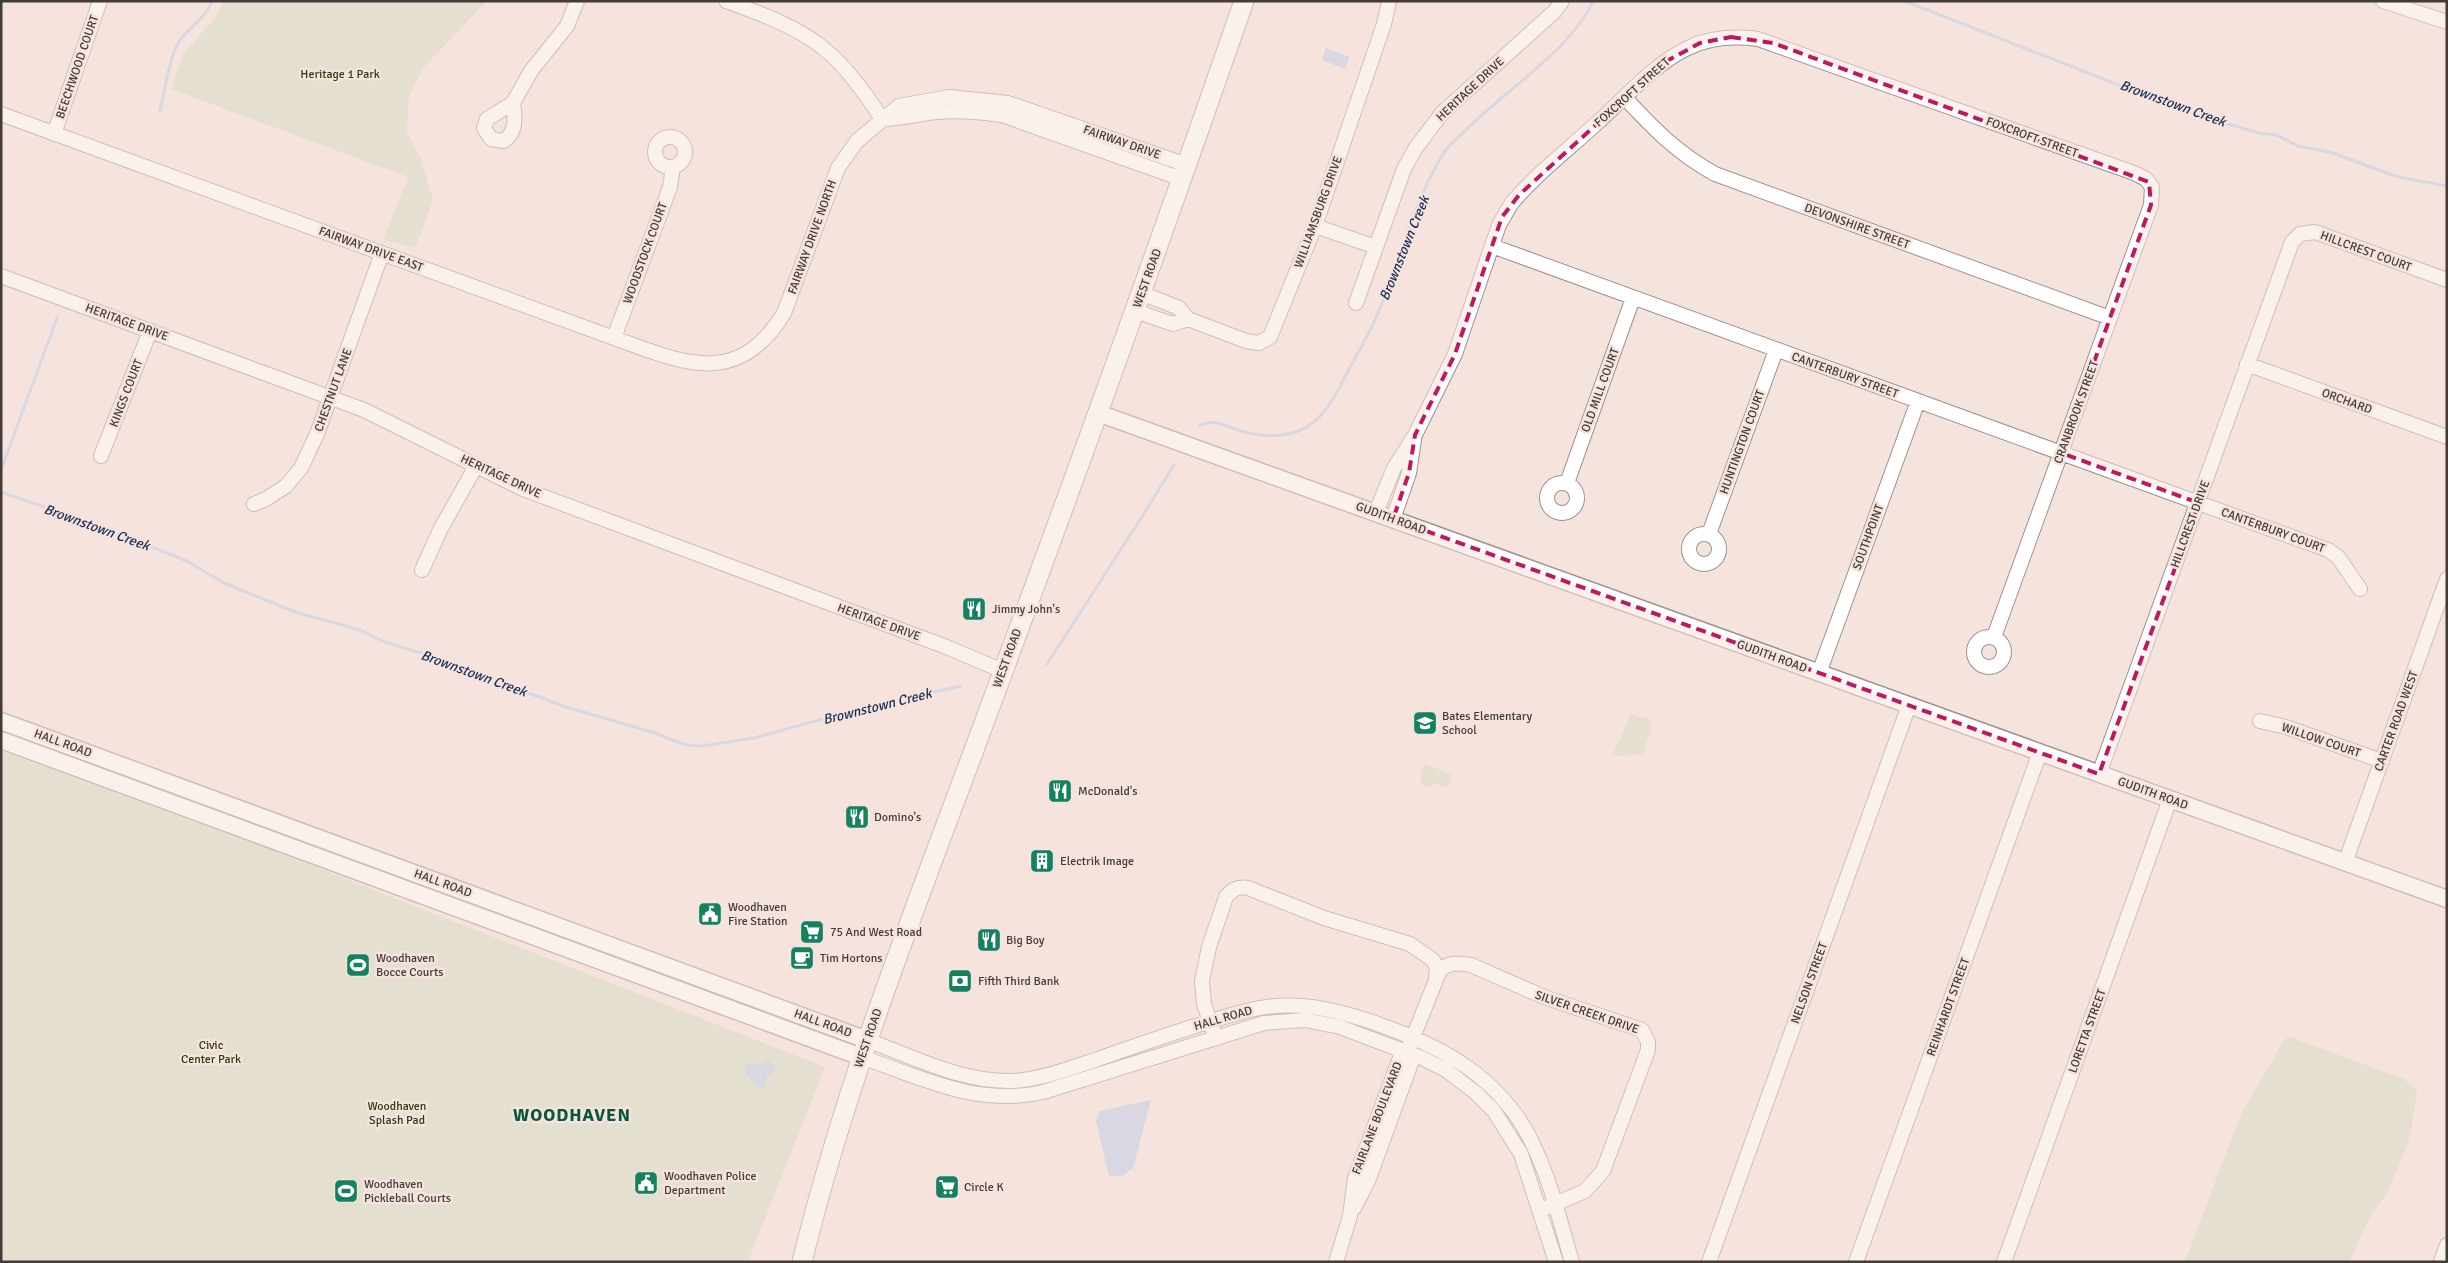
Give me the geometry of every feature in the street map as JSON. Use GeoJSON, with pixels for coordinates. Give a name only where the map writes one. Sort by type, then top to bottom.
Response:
{"type":"FeatureCollection","features":[{"type":"Feature","properties":{"kind":"main road","name":"WEST ROAD"},"geometry":{"type":"LineString","coordinates":[[802,1262],[823,1176],[864,1048],[1142,293],[1244,1]]}},
{"type":"Feature","properties":{"kind":"street","name":"BEECHWOOD COURT"},"geometry":{"type":"LineString","coordinates":[[54,134],[100,1]]}},
{"type":"Feature","properties":{"kind":"street"},"geometry":{"type":"LineString","coordinates":[[513,103],[531,71],[567,26],[577,1]]}},
{"type":"Feature","properties":{"kind":"street"},"geometry":{"type":"LineString","coordinates":[[726,1],[784,23],[822,45],[843,65],[882,119]]}},
{"type":"Feature","properties":{"kind":"street","name":"WILLIAMSBURG DRIVE"},"geometry":{"type":"LineString","coordinates":[[1142,293],[1180,308],[1188,319],[1252,343],[1266,340],[1272,333],[1315,226],[1381,32],[1389,1]]}},
{"type":"Feature","properties":{"kind":"street","name":"HERITAGE DRIVE"},"geometry":{"type":"LineString","coordinates":[[1356,303],[1404,168],[1428,130],[1462,95],[1555,11],[1562,1]]}},
{"type":"Feature","properties":{"kind":"street"},"geometry":{"type":"LineString","coordinates":[[2383,1],[2447,22]]}},
{"type":"Feature","properties":{"kind":"street","name":"FOXCROFT STREET"},"geometry":{"type":"LineString","coordinates":[[1376,512],[1394,468],[1415,435],[1455,354],[1502,217],[1519,195],[1625,98],[1665,62],[1687,48],[1715,39],[1744,37],[1758,39],[2134,173],[2146,179],[2152,187]]}},
{"type":"Feature","properties":{"kind":"street","name":"DEVONSHIRE STREET"},"geometry":{"type":"LineString","coordinates":[[1625,98],[1672,146],[1692,162],[1715,174],[2110,318]]}},
{"type":"Feature","properties":{"kind":"street","name":"FAIRWAY DRIVE"},"geometry":{"type":"LineString","coordinates":[[882,119],[905,118],[936,112],[972,111],[1002,115],[1054,126],[1184,172]]}},
{"type":"Feature","properties":{"kind":"street","name":"FAIRWAY DRIVE EAST"},"geometry":{"type":"LineString","coordinates":[[1,114],[679,361],[693,364],[722,362],[743,354]]}},
{"type":"Feature","properties":{"kind":"street","name":"FAIRWAY DRIVE NORTH"},"geometry":{"type":"LineString","coordinates":[[743,354],[768,336],[784,313],[838,168],[857,141],[882,119]]}},
{"type":"Feature","properties":{"kind":"street","name":"WOODSTOCK COURT"},"geometry":{"type":"LineString","coordinates":[[614,338],[670,188],[673,167]]}},
{"type":"Feature","properties":{"kind":"street","name":"CRANBROOK STREET"},"geometry":{"type":"LineString","coordinates":[[1994,637],[2151,205],[2152,187]]}},
{"type":"Feature","properties":{"kind":"street"},"geometry":{"type":"LineString","coordinates":[[1315,226],[1376,247]]}},
{"type":"Feature","properties":{"kind":"street","name":"HILLCREST COURT"},"geometry":{"type":"LineString","coordinates":[[2280,274],[2292,242],[2300,234],[2308,231],[2447,280]]}},
{"type":"Feature","properties":{"kind":"street","name":"CANTERBURY STREET"},"geometry":{"type":"LineString","coordinates":[[1492,246],[2198,503]]}},
{"type":"Feature","properties":{"kind":"street","name":"CHESTNUT LANE"},"geometry":{"type":"LineString","coordinates":[[254,504],[266,500],[286,486],[301,468],[317,434],[382,253]]}},
{"type":"Feature","properties":{"kind":"street","name":"HILLCREST DRIVE"},"geometry":{"type":"LineString","coordinates":[[2099,774],[2280,274]]}},
{"type":"Feature","properties":{"kind":"street","name":"HERITAGE DRIVE"},"geometry":{"type":"LineString","coordinates":[[1,276],[386,419],[523,489],[944,646],[1003,670]]}},
{"type":"Feature","properties":{"kind":"street","name":"OLD MILL COURT"},"geometry":{"type":"LineString","coordinates":[[1566,483],[1633,298]]}},
{"type":"Feature","properties":{"kind":"street","name":"WILLIAMSBURG DRIVE"},"geometry":{"type":"LineString","coordinates":[[1135,311],[1173,324],[1188,319]]}},
{"type":"Feature","properties":{"kind":"street","name":"KINGS COURT"},"geometry":{"type":"LineString","coordinates":[[101,456],[150,331]]}},
{"type":"Feature","properties":{"kind":"street","name":"HUNTINGTON COURT"},"geometry":{"type":"LineString","coordinates":[[1709,534],[1776,350]]}},
{"type":"Feature","properties":{"kind":"street","name":"ORCHARD"},"geometry":{"type":"LineString","coordinates":[[2248,364],[2447,437]]}},
{"type":"Feature","properties":{"kind":"street","name":"SOUTHPOINT"},"geometry":{"type":"LineString","coordinates":[[1819,673],[1918,402]]}},
{"type":"Feature","properties":{"kind":"street","name":"GUDITH ROAD"},"geometry":{"type":"LineString","coordinates":[[1098,413],[1394,518],[2447,899]]}},
{"type":"Feature","properties":{"kind":"street","name":"FOXCROFT STREET"},"geometry":{"type":"LineString","coordinates":[[1394,518],[1409,473],[1415,435]]}},
{"type":"Feature","properties":{"kind":"street"},"geometry":{"type":"LineString","coordinates":[[422,570],[441,528],[476,466]]}},
{"type":"Feature","properties":{"kind":"street","name":"CANTERBURY COURT"},"geometry":{"type":"LineString","coordinates":[[2198,503],[2328,550],[2338,557],[2360,589]]}},
{"type":"Feature","properties":{"kind":"street","name":"CARTER ROAD WEST"},"geometry":{"type":"LineString","coordinates":[[2345,863],[2447,579]]}},
{"type":"Feature","properties":{"kind":"street","name":"NELSON STREET"},"geometry":{"type":"LineString","coordinates":[[1710,1262],[1909,705]]}},
{"type":"Feature","properties":{"kind":"street","name":"HALL ROAD"},"geometry":{"type":"LineString","coordinates":[[1,720],[793,1012],[864,1048],[973,1094],[998,1098],[1023,1097],[1264,1023],[1305,1020],[1340,1027],[1408,1052],[1457,1077],[1494,1111],[1521,1154],[1556,1262]]}},
{"type":"Feature","properties":{"kind":"street","name":"WILLOW COURT"},"geometry":{"type":"LineString","coordinates":[[2260,722],[2286,727],[2382,761]]}},
{"type":"Feature","properties":{"kind":"street","name":"HALL ROAD"},"geometry":{"type":"LineString","coordinates":[[1,740],[787,1030],[864,1048],[976,1078],[999,1081],[1026,1080],[1064,1070],[1211,1022],[1264,1007],[1306,1005],[1342,1012],[1413,1037],[1440,1049],[1463,1063],[1484,1080],[1506,1103],[1536,1149],[1572,1262]]}},
{"type":"Feature","properties":{"kind":"street","name":"REINHARDT STREET"},"geometry":{"type":"LineString","coordinates":[[1856,1262],[2040,752]]}},
{"type":"Feature","properties":{"kind":"street"},"geometry":{"type":"LineString","coordinates":[[128,787],[134,769]]}},
{"type":"Feature","properties":{"kind":"street","name":"LORETTA STREET"},"geometry":{"type":"LineString","coordinates":[[2004,1262],[2170,799]]}},
{"type":"Feature","properties":{"kind":"street"},"geometry":{"type":"LineString","coordinates":[[342,866],[349,849]]}},
{"type":"Feature","properties":{"kind":"street"},"geometry":{"type":"LineString","coordinates":[[1216,1037],[1203,998],[1204,968],[1226,897],[1231,891],[1239,887],[1248,888],[1324,918],[1410,944],[1433,960],[1437,968],[1436,976],[1413,1037]]}},
{"type":"Feature","properties":{"kind":"street"},"geometry":{"type":"LineString","coordinates":[[582,954],[588,937]]}},
{"type":"Feature","properties":{"kind":"street","name":"SILVER CREEK DRIVE"},"geometry":{"type":"LineString","coordinates":[[1436,976],[1446,965],[1470,965],[1544,997],[1638,1028],[1646,1035],[1648,1050],[1603,1171],[1585,1192],[1540,1210]]}},
{"type":"Feature","properties":{"kind":"street"},"geometry":{"type":"LineString","coordinates":[[733,1011],[739,993]]}},
{"type":"Feature","properties":{"kind":"street"},"geometry":{"type":"LineString","coordinates":[[787,1030],[793,1012]]}},
{"type":"Feature","properties":{"kind":"street","name":"FAIRLANE BOULEVARD"},"geometry":{"type":"LineString","coordinates":[[1336,1262],[1350,1216],[1354,1178],[1413,1037]]}},
{"type":"Feature","properties":{"kind":"street"},"geometry":{"type":"LineString","coordinates":[[1064,1070],[1068,1084]]}},
{"type":"Feature","properties":{"kind":"street"},"geometry":{"type":"LineString","coordinates":[[973,1094],[976,1078]]}},
{"type":"Feature","properties":{"kind":"street"},"geometry":{"type":"LineString","coordinates":[[2441,1262],[2447,1246]]}},
{"type":"Feature","properties":{"kind":"highlighted area"},"geometry":{"type":"Polygon","coordinates":[[[1731,37],[1773,43],[2149,182],[2151,205],[2061,453],[2199,503],[2099,774],[1393,519],[1409,473],[1415,435],[1455,354],[1502,217],[1519,195],[1665,62],[1700,43],[1731,37]]]}},
{"type":"Feature","properties":{"kind":"green space","name":"Heritage 1 Park"},"geometry":{"type":"Polygon","coordinates":[[[223,1],[487,1],[423,68],[409,96],[407,132],[421,159],[433,200],[415,248],[383,240],[408,177],[171,89],[183,54],[216,17],[223,1]]]}},
{"type":"Feature","properties":{"kind":"green space"},"geometry":{"type":"Polygon","coordinates":[[[1631,714],[1650,720],[1652,725],[1643,754],[1621,756],[1613,754],[1631,714]]]}},
{"type":"Feature","properties":{"kind":"green space","name":"Civic Center Park"},"geometry":{"type":"Polygon","coordinates":[[[1,751],[259,845],[825,1067],[748,1262],[1,1262],[1,751]]]}},
{"type":"Feature","properties":{"kind":"green space"},"geometry":{"type":"Polygon","coordinates":[[[1426,764],[1452,775],[1446,787],[1435,783],[1431,787],[1420,784],[1423,766],[1426,764]]]}},
{"type":"Feature","properties":{"kind":"green space"},"geometry":{"type":"Polygon","coordinates":[[[2290,1037],[2404,1079],[2417,1091],[2409,1141],[2387,1193],[2371,1215],[2349,1262],[2185,1262],[2240,1116],[2284,1040],[2290,1037]]]}},
{"type":"Feature","properties":{"kind":"water"},"geometry":{"type":"Polygon","coordinates":[[[1326,48],[1350,57],[1345,69],[1322,60],[1326,48]]]}},
{"type":"Feature","properties":{"kind":"water"},"geometry":{"type":"Polygon","coordinates":[[[769,1061],[776,1070],[766,1077],[766,1086],[759,1088],[746,1075],[746,1065],[752,1062],[760,1065],[769,1061]]]}},
{"type":"Feature","properties":{"kind":"water"},"geometry":{"type":"Polygon","coordinates":[[[1151,1100],[1133,1168],[1123,1176],[1109,1176],[1096,1121],[1100,1111],[1151,1100]]]}},
{"type":"Feature","properties":{"kind":"waterway"},"geometry":{"type":"LineString","coordinates":[[160,111],[176,46],[202,17],[212,1]]}},
{"type":"Feature","properties":{"kind":"waterway","name":"Brownstown Creek"},"geometry":{"type":"LineString","coordinates":[[1199,426],[1214,422],[1257,435],[1278,435],[1297,432],[1306,428],[1320,416],[1330,404],[1373,324],[1416,210],[1433,172],[1445,151],[1481,115],[1553,53],[1583,19],[1593,1]]}},
{"type":"Feature","properties":{"kind":"waterway","name":"Brownstown Creek"},"geometry":{"type":"LineString","coordinates":[[1905,1],[2154,99],[2208,118],[2259,133],[2276,135],[2298,146],[2330,152],[2398,177],[2447,186]]}},
{"type":"Feature","properties":{"kind":"waterway"},"geometry":{"type":"LineString","coordinates":[[1,470],[57,318]]}},
{"type":"Feature","properties":{"kind":"waterway","name":"Brownstown Creek"},"geometry":{"type":"LineString","coordinates":[[1047,664],[1174,465]]}},
{"type":"Feature","properties":{"kind":"waterway","name":"Brownstown Creek"},"geometry":{"type":"LineString","coordinates":[[1,492],[91,523],[187,561],[224,583],[295,612],[360,630],[385,642],[424,654],[566,707],[652,732],[686,745],[703,746],[754,738],[870,706],[961,686]]}},
{"type":"Feature","properties":{"kind":"place","name":"Jimmy John's"},"geometry":{"type":"Point","coordinates":[974,609]}},
{"type":"Feature","properties":{"kind":"place","name":"Bates Elementary School"},"geometry":{"type":"Point","coordinates":[1425,723]}},
{"type":"Feature","properties":{"kind":"place","name":"McDonald's"},"geometry":{"type":"Point","coordinates":[1060,791]}},
{"type":"Feature","properties":{"kind":"place","name":"Domino's"},"geometry":{"type":"Point","coordinates":[857,817]}},
{"type":"Feature","properties":{"kind":"place","name":"Electrik Image"},"geometry":{"type":"Point","coordinates":[1042,861]}},
{"type":"Feature","properties":{"kind":"place","name":"Woodhaven Fire Station"},"geometry":{"type":"Point","coordinates":[710,914]}},
{"type":"Feature","properties":{"kind":"place","name":"75 And West Road"},"geometry":{"type":"Point","coordinates":[812,932]}},
{"type":"Feature","properties":{"kind":"place","name":"Big Boy"},"geometry":{"type":"Point","coordinates":[989,940]}},
{"type":"Feature","properties":{"kind":"place","name":"Tim Hortons"},"geometry":{"type":"Point","coordinates":[802,958]}},
{"type":"Feature","properties":{"kind":"place","name":"Woodhaven Bocce Courts"},"geometry":{"type":"Point","coordinates":[358,965]}},
{"type":"Feature","properties":{"kind":"place","name":"Fifth Third Bank"},"geometry":{"type":"Point","coordinates":[960,981]}},
{"type":"Feature","properties":{"kind":"place","name":"Woodhaven Police Department"},"geometry":{"type":"Point","coordinates":[646,1183]}},
{"type":"Feature","properties":{"kind":"place","name":"Circle K"},"geometry":{"type":"Point","coordinates":[947,1187]}},
{"type":"Feature","properties":{"kind":"place","name":"Woodhaven Pickleball Courts"},"geometry":{"type":"Point","coordinates":[346,1191]}},
{"type":"Feature","properties":{"kind":"district","name":"WOODHAVEN"},"geometry":{"type":"Point","coordinates":[572,1115]}},
{"type":"Feature","properties":{"kind":"park label","name":"Woodhaven Splash Pad"},"geometry":{"type":"Point","coordinates":[397,1113]}}]}
